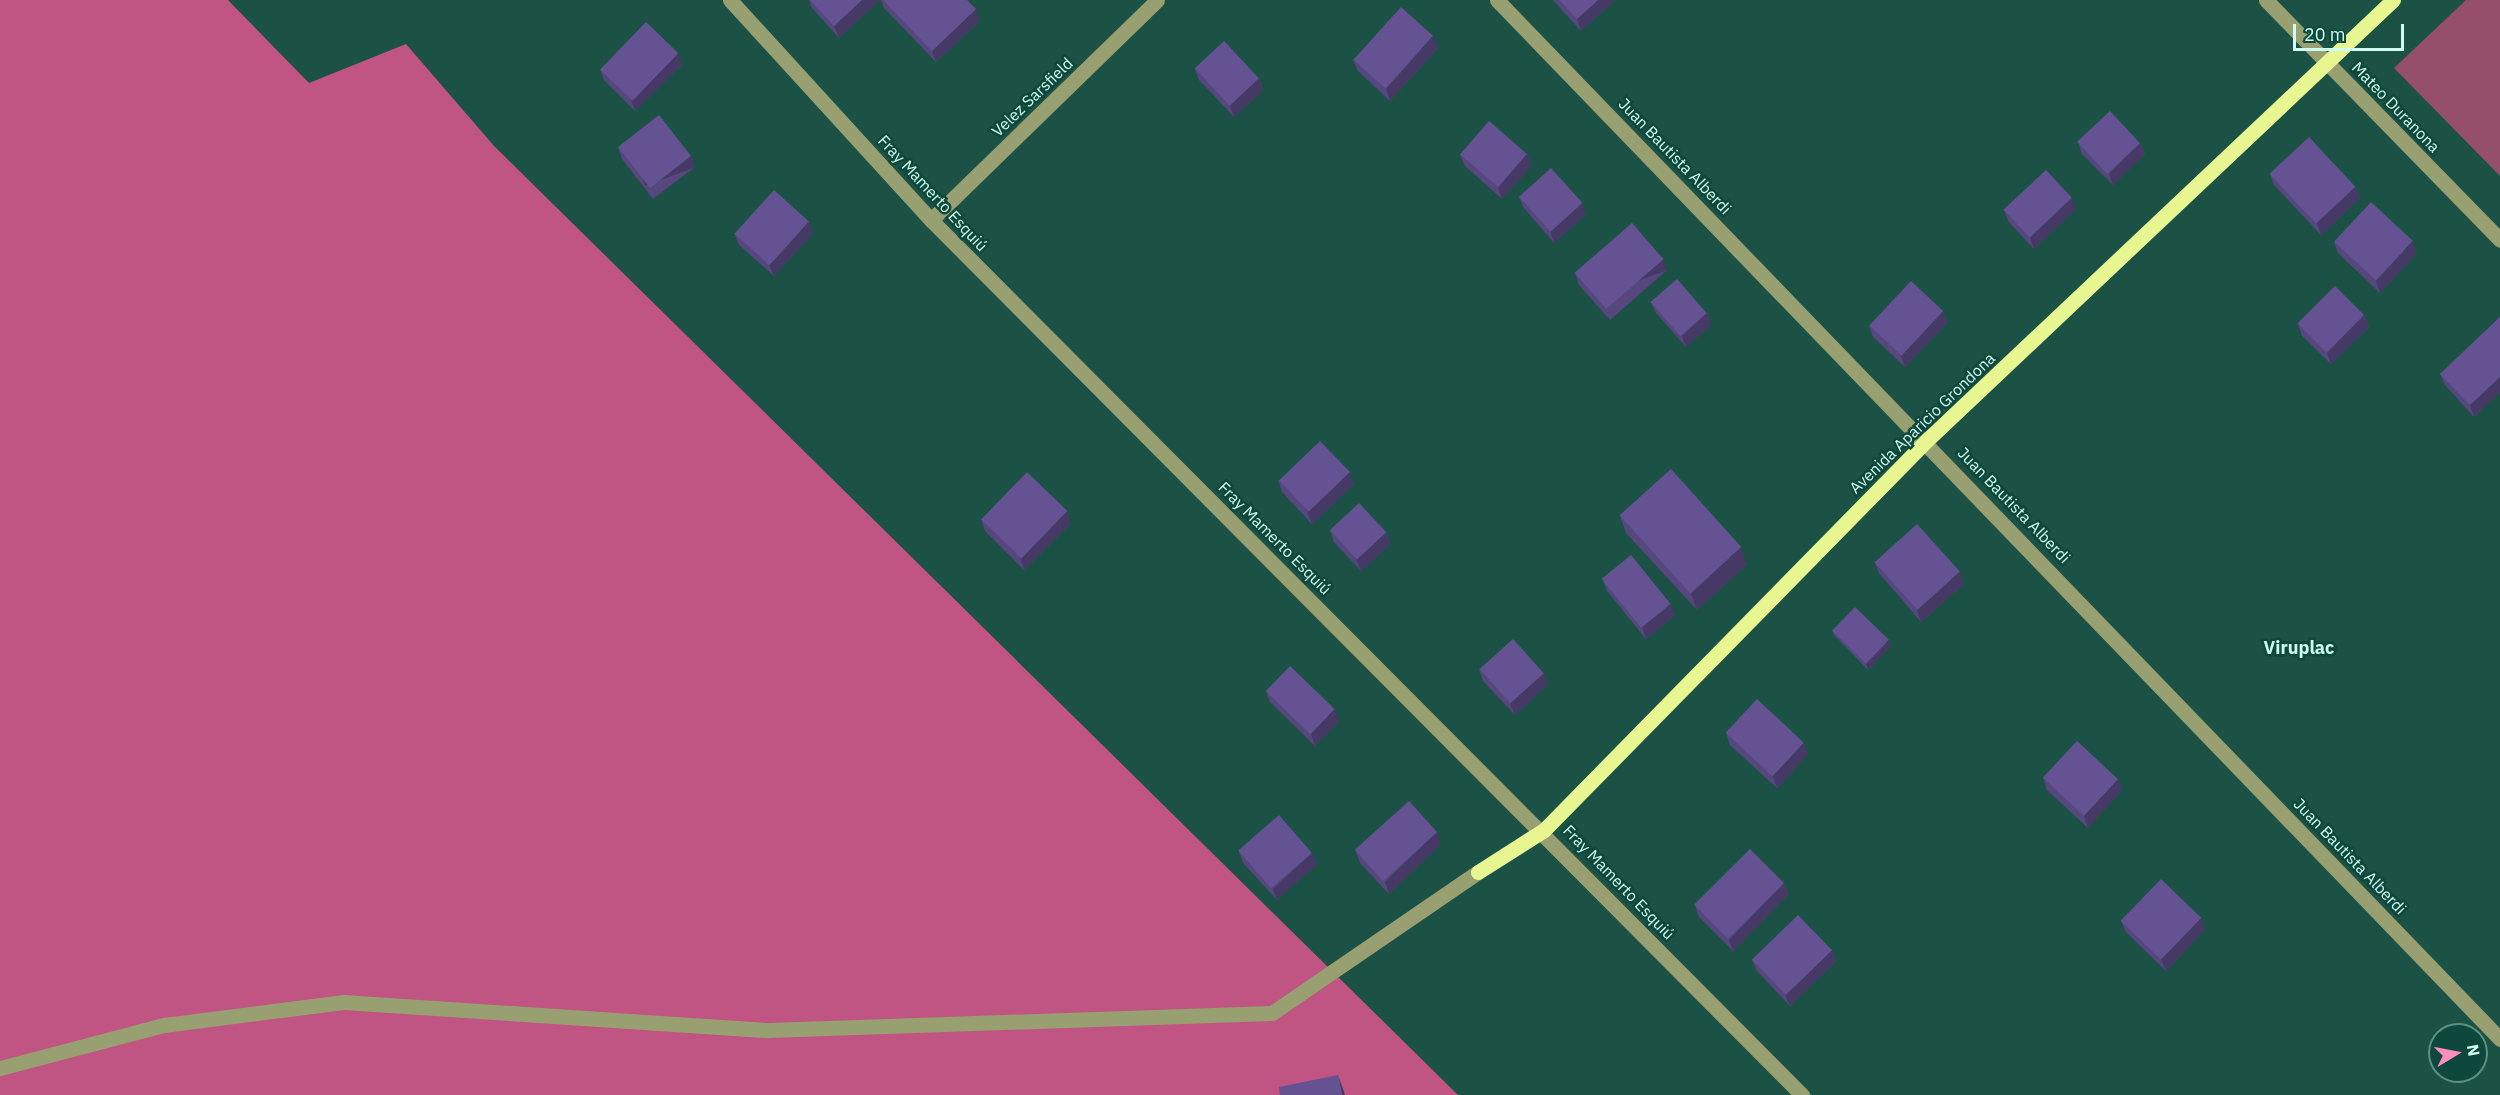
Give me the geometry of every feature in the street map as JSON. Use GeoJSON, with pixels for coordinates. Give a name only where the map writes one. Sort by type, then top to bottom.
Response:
{"type":"FeatureCollection","features":[{"type":"Feature","properties":{"kind":"main road","name":"Avenida Aparicio Grondona"},"geometry":{"type":"LineString","coordinates":[[1478,872],[1544,830],[1927,440],[2393,0]]}},
{"type":"Feature","properties":{"kind":"street","name":"Fray Mamerto Esquiú"},"geometry":{"type":"LineString","coordinates":[[730,0],[931,220],[1544,830],[1802,1095]]}},
{"type":"Feature","properties":{"kind":"street","name":"Velez Sarsfield"},"geometry":{"type":"LineString","coordinates":[[931,220],[1157,0]]}},
{"type":"Feature","properties":{"kind":"street","name":"Juan Bautista Alberdi"},"geometry":{"type":"LineString","coordinates":[[1497,0],[1927,440],[2500,1039]]}},
{"type":"Feature","properties":{"kind":"street","name":"Mateo Duranona"},"geometry":{"type":"LineString","coordinates":[[2266,0],[2500,240]]}},
{"type":"Feature","properties":{"kind":"street"},"geometry":{"type":"LineString","coordinates":[[0,1068],[164,1025],[344,1002],[769,1030],[1272,1013],[1478,872]]}},
{"type":"Feature","properties":{"kind":"shaded area"},"geometry":{"type":"Polygon","coordinates":[[[0,0],[228,0],[309,83],[406,44],[494,146],[1458,1095],[0,1095],[0,0]]]}},
{"type":"Feature","properties":{"kind":"shaded area"},"geometry":{"type":"Polygon","coordinates":[[[2466,0],[2500,0],[2500,176],[2394,68],[2466,0]]]}},
{"type":"Feature","properties":{"kind":"building"},"geometry":{"type":"Polygon","coordinates":[[[810,0],[862,0],[834,26],[810,0]]]}},
{"type":"Feature","properties":{"kind":"building"},"geometry":{"type":"Polygon","coordinates":[[[883,0],[967,0],[976,9],[932,51],[883,0]]]}},
{"type":"Feature","properties":{"kind":"building"},"geometry":{"type":"Polygon","coordinates":[[[1559,0],[1598,0],[1577,19],[1559,0]]]}},
{"type":"Feature","properties":{"kind":"building"},"geometry":{"type":"Polygon","coordinates":[[[1401,7],[1433,36],[1385,89],[1353,60],[1401,7]]]}},
{"type":"Feature","properties":{"kind":"building"},"geometry":{"type":"Polygon","coordinates":[[[646,22],[678,53],[633,101],[600,69],[646,22]]]}},
{"type":"Feature","properties":{"kind":"building"},"geometry":{"type":"Polygon","coordinates":[[[1224,41],[1259,78],[1230,106],[1195,68],[1224,41]]]}},
{"type":"Feature","properties":{"kind":"building"},"geometry":{"type":"Polygon","coordinates":[[[2110,111],[2140,143],[2107,174],[2077,142],[2110,111]]]}},
{"type":"Feature","properties":{"kind":"building"},"geometry":{"type":"Polygon","coordinates":[[[659,115],[691,156],[650,188],[618,147],[659,115]]]}},
{"type":"Feature","properties":{"kind":"building"},"geometry":{"type":"Polygon","coordinates":[[[1489,121],[1527,154],[1498,187],[1460,154],[1489,121]]]}},
{"type":"Feature","properties":{"kind":"building"},"geometry":{"type":"Polygon","coordinates":[[[2309,137],[2355,187],[2316,224],[2270,174],[2309,137]]]}},
{"type":"Feature","properties":{"kind":"building"},"geometry":{"type":"Polygon","coordinates":[[[1551,168],[1582,203],[1550,232],[1519,197],[1551,168]]]}},
{"type":"Feature","properties":{"kind":"building"},"geometry":{"type":"Polygon","coordinates":[[[2046,170],[2072,198],[2029,237],[2004,210],[2046,170]]]}},
{"type":"Feature","properties":{"kind":"building"},"geometry":{"type":"Polygon","coordinates":[[[774,190],[809,221],[769,265],[735,234],[774,190]]]}},
{"type":"Feature","properties":{"kind":"building"},"geometry":{"type":"Polygon","coordinates":[[[2371,202],[2413,241],[2376,280],[2334,241],[2371,202]]]}},
{"type":"Feature","properties":{"kind":"building"},"geometry":{"type":"Polygon","coordinates":[[[1632,223],[1663,259],[1606,309],[1575,273],[1632,223]]]}},
{"type":"Feature","properties":{"kind":"building"},"geometry":{"type":"Polygon","coordinates":[[[1677,279],[1707,313],[1680,336],[1651,302],[1677,279]]]}},
{"type":"Feature","properties":{"kind":"building"},"geometry":{"type":"Polygon","coordinates":[[[1911,281],[1943,311],[1902,356],[1869,326],[1911,281]]]}},
{"type":"Feature","properties":{"kind":"building"},"geometry":{"type":"Polygon","coordinates":[[[2335,286],[2364,315],[2327,352],[2298,323],[2335,286]]]}},
{"type":"Feature","properties":{"kind":"building"},"geometry":{"type":"Polygon","coordinates":[[[2500,317],[2500,377],[2470,405],[2440,374],[2500,317]]]}},
{"type":"Feature","properties":{"kind":"building"},"geometry":{"type":"Polygon","coordinates":[[[1320,441],[1350,472],[1309,512],[1279,481],[1320,441]]]}},
{"type":"Feature","properties":{"kind":"building"},"geometry":{"type":"Polygon","coordinates":[[[1671,469],[1741,547],[1690,593],[1620,515],[1671,469]]]}},
{"type":"Feature","properties":{"kind":"building"},"geometry":{"type":"Polygon","coordinates":[[[1027,472],[1067,511],[1021,558],[981,519],[1027,472]]]}},
{"type":"Feature","properties":{"kind":"building"},"geometry":{"type":"Polygon","coordinates":[[[1359,503],[1386,532],[1357,560],[1330,530],[1359,503]]]}},
{"type":"Feature","properties":{"kind":"building"},"geometry":{"type":"Polygon","coordinates":[[[1917,524],[1960,572],[1917,610],[1875,562],[1917,524]]]}},
{"type":"Feature","properties":{"kind":"building"},"geometry":{"type":"Polygon","coordinates":[[[1631,555],[1671,604],[1641,628],[1601,579],[1631,555]]]}},
{"type":"Feature","properties":{"kind":"building"},"geometry":{"type":"Polygon","coordinates":[[[1855,607],[1889,640],[1866,663],[1832,631],[1855,607]]]}},
{"type":"Feature","properties":{"kind":"building"},"geometry":{"type":"Polygon","coordinates":[[[1513,639],[1544,673],[1510,703],[1480,669],[1513,639]]]}},
{"type":"Feature","properties":{"kind":"building"},"geometry":{"type":"Polygon","coordinates":[[[1290,666],[1335,709],[1310,734],[1266,691],[1290,666]]]}},
{"type":"Feature","properties":{"kind":"building"},"geometry":{"type":"Polygon","coordinates":[[[1757,699],[1804,743],[1772,776],[1726,733],[1757,699]]]}},
{"type":"Feature","properties":{"kind":"building"},"geometry":{"type":"Polygon","coordinates":[[[2077,741],[2118,779],[2084,816],[2043,778],[2077,741]]]}},
{"type":"Feature","properties":{"kind":"building"},"geometry":{"type":"Polygon","coordinates":[[[1409,801],[1437,832],[1383,881],[1355,850],[1409,801]]]}},
{"type":"Feature","properties":{"kind":"building"},"geometry":{"type":"Polygon","coordinates":[[[1279,815],[1312,853],[1271,888],[1238,850],[1279,815]]]}},
{"type":"Feature","properties":{"kind":"building"},"geometry":{"type":"Polygon","coordinates":[[[1750,849],[1784,883],[1728,939],[1694,905],[1750,849]]]}},
{"type":"Feature","properties":{"kind":"building"},"geometry":{"type":"Polygon","coordinates":[[[2161,879],[2201,918],[2161,960],[2121,921],[2161,879]]]}},
{"type":"Feature","properties":{"kind":"building"},"geometry":{"type":"Polygon","coordinates":[[[1798,915],[1832,950],[1786,995],[1752,959],[1798,915]]]}},
{"type":"Feature","properties":{"kind":"building"},"geometry":{"type":"Polygon","coordinates":[[[1338,1075],[1342,1095],[1280,1095],[1279,1087],[1338,1075]]]}},
{"type":"Feature","properties":{"kind":"district","name":"Viruplac"},"geometry":{"type":"Point","coordinates":[2299,648]}}]}
